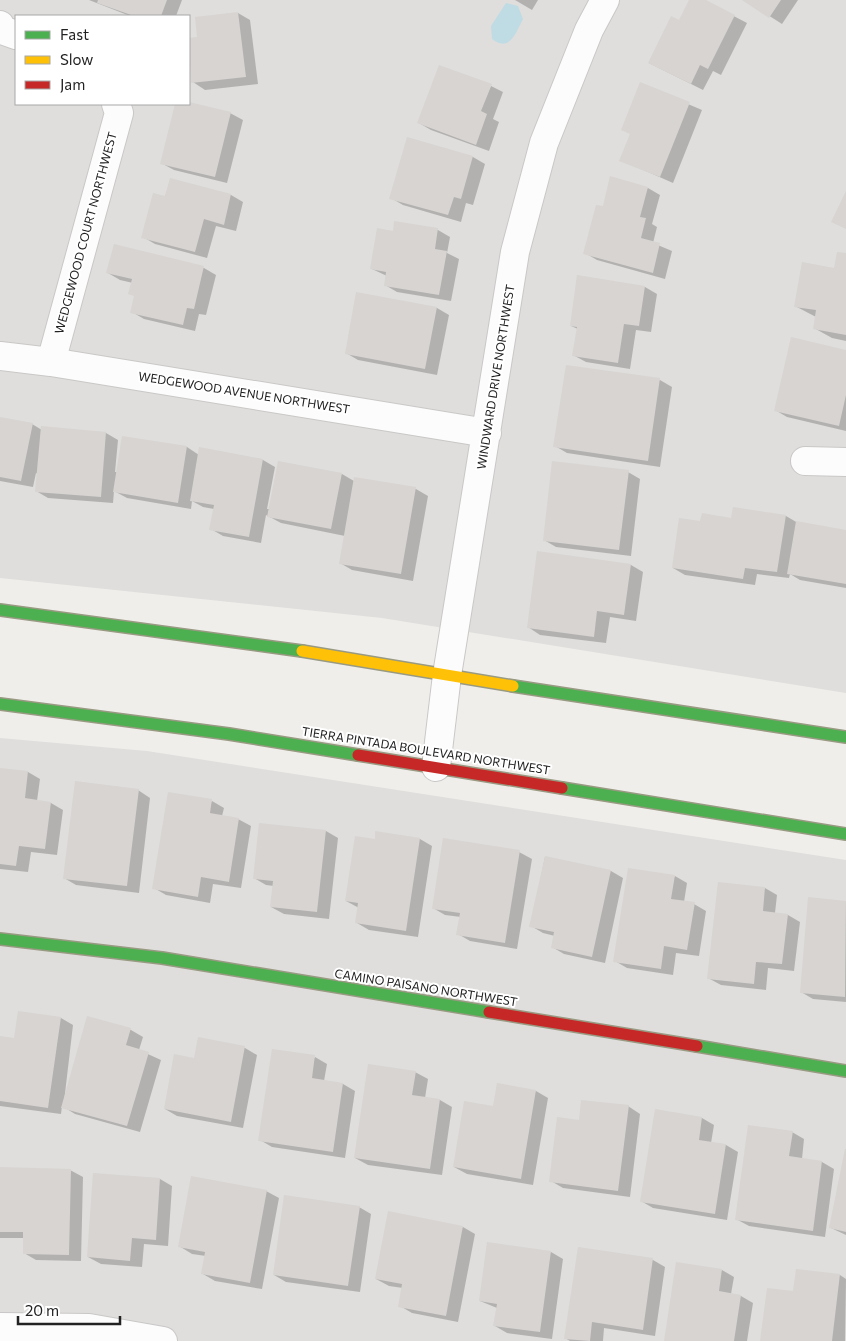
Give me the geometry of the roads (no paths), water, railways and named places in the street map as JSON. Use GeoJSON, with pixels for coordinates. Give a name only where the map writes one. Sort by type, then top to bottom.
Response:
{"type":"FeatureCollection","features":[{"type":"Feature","properties":{"kind":"main road"},"geometry":{"type":"LineString","coordinates":[[0,610],[174,631],[846,737]]}},
{"type":"Feature","properties":{"kind":"main road","name":"TIERRA PINTADA BOULEVARD NORTHWEST"},"geometry":{"type":"LineString","coordinates":[[0,704],[229,734],[846,834]]}},
{"type":"Feature","properties":{"kind":"main road","name":"CAMINO PAISANO NORTHWEST"},"geometry":{"type":"LineString","coordinates":[[0,939],[162,958],[846,1071]]}},
{"type":"Feature","properties":{"kind":"street","name":"WINDWARD DRIVE NORTHWEST"},"geometry":{"type":"LineString","coordinates":[[436,767],[447,675],[515,252],[544,143],[589,30],[605,0]]}},
{"type":"Feature","properties":{"kind":"street","name":"WEDGEWOOD COURT NORTHWEST"},"geometry":{"type":"LineString","coordinates":[[51,362],[119,113],[116,105]]}},
{"type":"Feature","properties":{"kind":"street","name":"WEDGEWOOD AVENUE NORTHWEST"},"geometry":{"type":"LineString","coordinates":[[0,356],[51,362],[487,433]]}},
{"type":"Feature","properties":{"kind":"street"},"geometry":{"type":"LineString","coordinates":[[805,461],[846,462]]}},
{"type":"Feature","properties":{"kind":"street"},"geometry":{"type":"LineString","coordinates":[[0,1327],[89,1328],[163,1341]]}},
{"type":"Feature","properties":{"kind":"water"},"geometry":{"type":"Polygon","coordinates":[[[506,3],[518,6],[523,19],[512,39],[503,44],[492,39],[491,26],[506,3]]]}}]}
